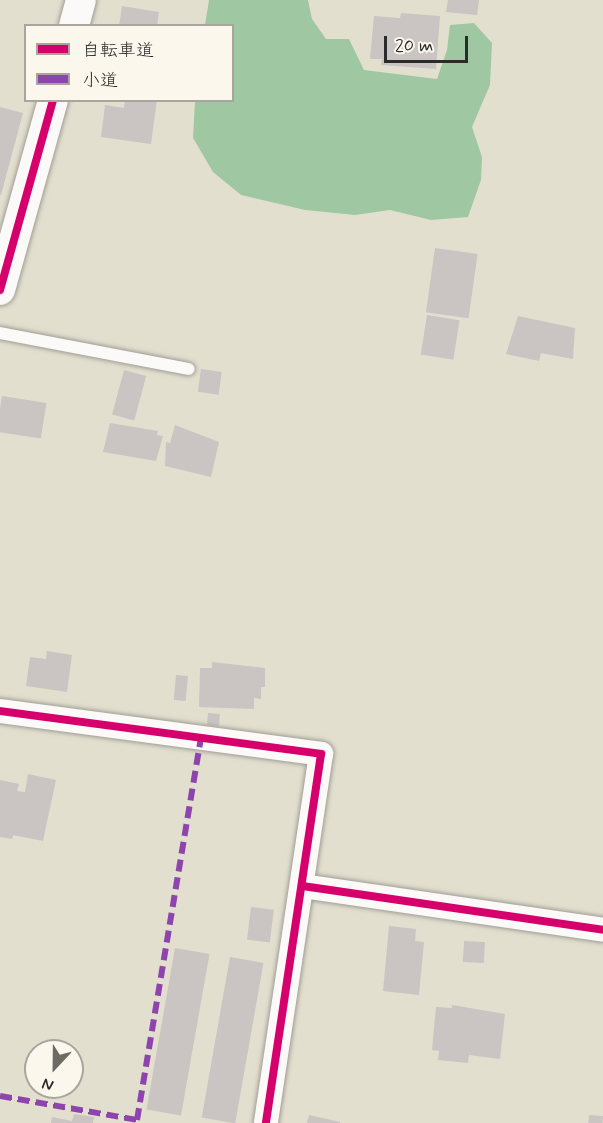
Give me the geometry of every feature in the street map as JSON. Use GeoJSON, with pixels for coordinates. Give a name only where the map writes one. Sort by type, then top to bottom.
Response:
{"type":"FeatureCollection","features":[{"type":"Feature","properties":{"kind":"street"},"geometry":{"type":"LineString","coordinates":[[75,24],[81,0]]}},
{"type":"Feature","properties":{"kind":"street"},"geometry":{"type":"LineString","coordinates":[[0,290],[52,102]]}},
{"type":"Feature","properties":{"kind":"street"},"geometry":{"type":"LineString","coordinates":[[0,711],[321,754],[266,1123]]}},
{"type":"Feature","properties":{"kind":"street"},"geometry":{"type":"LineString","coordinates":[[303,886],[603,930]]}},
{"type":"Feature","properties":{"kind":"lane"},"geometry":{"type":"LineString","coordinates":[[0,333],[189,369]]}},
{"type":"Feature","properties":{"kind":"green space"},"geometry":{"type":"Polygon","coordinates":[[[209,0],[308,0],[312,19],[326,39],[349,39],[364,70],[437,79],[447,50],[450,25],[474,23],[492,43],[490,85],[472,127],[482,157],[481,180],[468,217],[431,220],[390,210],[355,215],[305,210],[241,195],[213,172],[193,138],[195,102],[234,102],[234,24],[205,24],[209,0]]]}},
{"type":"Feature","properties":{"kind":"building"},"geometry":{"type":"Polygon","coordinates":[[[448,0],[479,0],[477,15],[446,12],[448,0]]]}},
{"type":"Feature","properties":{"kind":"building"},"geometry":{"type":"Polygon","coordinates":[[[122,6],[159,12],[157,24],[119,24],[122,6]]]}},
{"type":"Feature","properties":{"kind":"building"},"geometry":{"type":"Polygon","coordinates":[[[401,13],[440,16],[436,69],[381,65],[382,59],[370,59],[374,16],[400,18],[401,13]]]}},
{"type":"Feature","properties":{"kind":"building"},"geometry":{"type":"Polygon","coordinates":[[[125,102],[157,102],[151,144],[101,137],[105,105],[124,108],[125,102]]]}},
{"type":"Feature","properties":{"kind":"building"},"geometry":{"type":"Polygon","coordinates":[[[0,107],[23,113],[1,195],[0,195],[0,107]]]}},
{"type":"Feature","properties":{"kind":"building"},"geometry":{"type":"Polygon","coordinates":[[[435,248],[478,254],[469,318],[426,312],[435,248]]]}},
{"type":"Feature","properties":{"kind":"building"},"geometry":{"type":"Polygon","coordinates":[[[427,315],[460,320],[453,360],[421,355],[427,315]]]}},
{"type":"Feature","properties":{"kind":"building"},"geometry":{"type":"Polygon","coordinates":[[[518,316],[575,328],[573,359],[541,353],[539,361],[506,354],[518,316]]]}},
{"type":"Feature","properties":{"kind":"building"},"geometry":{"type":"Polygon","coordinates":[[[201,369],[222,372],[219,395],[198,392],[201,369]]]}},
{"type":"Feature","properties":{"kind":"building"},"geometry":{"type":"Polygon","coordinates":[[[124,370],[146,376],[134,420],[112,414],[124,370]]]}},
{"type":"Feature","properties":{"kind":"building"},"geometry":{"type":"Polygon","coordinates":[[[2,396],[46,403],[41,439],[0,432],[2,396]]]}},
{"type":"Feature","properties":{"kind":"building"},"geometry":{"type":"Polygon","coordinates":[[[110,423],[158,431],[157,435],[163,436],[156,461],[103,452],[110,423]]]}},
{"type":"Feature","properties":{"kind":"building"},"geometry":{"type":"Polygon","coordinates":[[[175,425],[219,442],[211,477],[165,466],[166,442],[170,443],[175,425]]]}},
{"type":"Feature","properties":{"kind":"building"},"geometry":{"type":"Polygon","coordinates":[[[47,651],[72,655],[67,692],[26,686],[30,657],[46,659],[47,651]]]}},
{"type":"Feature","properties":{"kind":"building"},"geometry":{"type":"Polygon","coordinates":[[[212,662],[265,668],[265,687],[261,687],[261,699],[254,698],[254,709],[199,707],[200,668],[212,668],[212,662]]]}},
{"type":"Feature","properties":{"kind":"building"},"geometry":{"type":"Polygon","coordinates":[[[176,675],[188,676],[186,701],[174,700],[176,675]]]}},
{"type":"Feature","properties":{"kind":"building"},"geometry":{"type":"Polygon","coordinates":[[[208,713],[220,714],[219,726],[207,725],[208,713]]]}},
{"type":"Feature","properties":{"kind":"building"},"geometry":{"type":"Polygon","coordinates":[[[28,774],[56,780],[43,841],[13,835],[12,839],[0,837],[0,780],[19,784],[17,791],[25,792],[28,774]]]}},
{"type":"Feature","properties":{"kind":"building"},"geometry":{"type":"Polygon","coordinates":[[[251,907],[274,910],[270,943],[247,940],[251,907]]]}},
{"type":"Feature","properties":{"kind":"building"},"geometry":{"type":"Polygon","coordinates":[[[389,926],[416,929],[415,941],[424,942],[419,995],[383,991],[389,926]]]}},
{"type":"Feature","properties":{"kind":"building"},"geometry":{"type":"Polygon","coordinates":[[[464,941],[485,942],[484,963],[463,962],[464,941]]]}},
{"type":"Feature","properties":{"kind":"building"},"geometry":{"type":"Polygon","coordinates":[[[175,948],[209,954],[181,1116],[147,1110],[175,948]]]}},
{"type":"Feature","properties":{"kind":"building"},"geometry":{"type":"Polygon","coordinates":[[[230,957],[263,963],[235,1123],[202,1118],[230,957]]]}},
{"type":"Feature","properties":{"kind":"building"},"geometry":{"type":"Polygon","coordinates":[[[452,1005],[505,1014],[500,1059],[469,1055],[468,1063],[438,1060],[439,1051],[432,1050],[436,1007],[452,1008],[452,1005]]]}},
{"type":"Feature","properties":{"kind":"building"},"geometry":{"type":"Polygon","coordinates":[[[74,1114],[94,1117],[93,1123],[51,1123],[52,1117],[72,1121],[74,1114]]]}},
{"type":"Feature","properties":{"kind":"building"},"geometry":{"type":"Polygon","coordinates":[[[309,1115],[340,1122],[340,1123],[307,1123],[309,1115]]]}},
{"type":"Feature","properties":{"kind":"building"},"geometry":{"type":"Polygon","coordinates":[[[589,1115],[603,1116],[602,1123],[588,1123],[589,1115]]]}},
{"type":"Feature","properties":{"kind":"marked path"},"geometry":{"type":"LineString","coordinates":[[0,1096],[137,1120],[201,738]]}},
{"type":"Feature","properties":{"kind":"cycle path"},"geometry":{"type":"LineString","coordinates":[[0,290],[52,102]]}},
{"type":"Feature","properties":{"kind":"cycle path"},"geometry":{"type":"LineString","coordinates":[[0,711],[321,754],[266,1123]]}},
{"type":"Feature","properties":{"kind":"cycle path"},"geometry":{"type":"LineString","coordinates":[[303,886],[603,930]]}}]}
